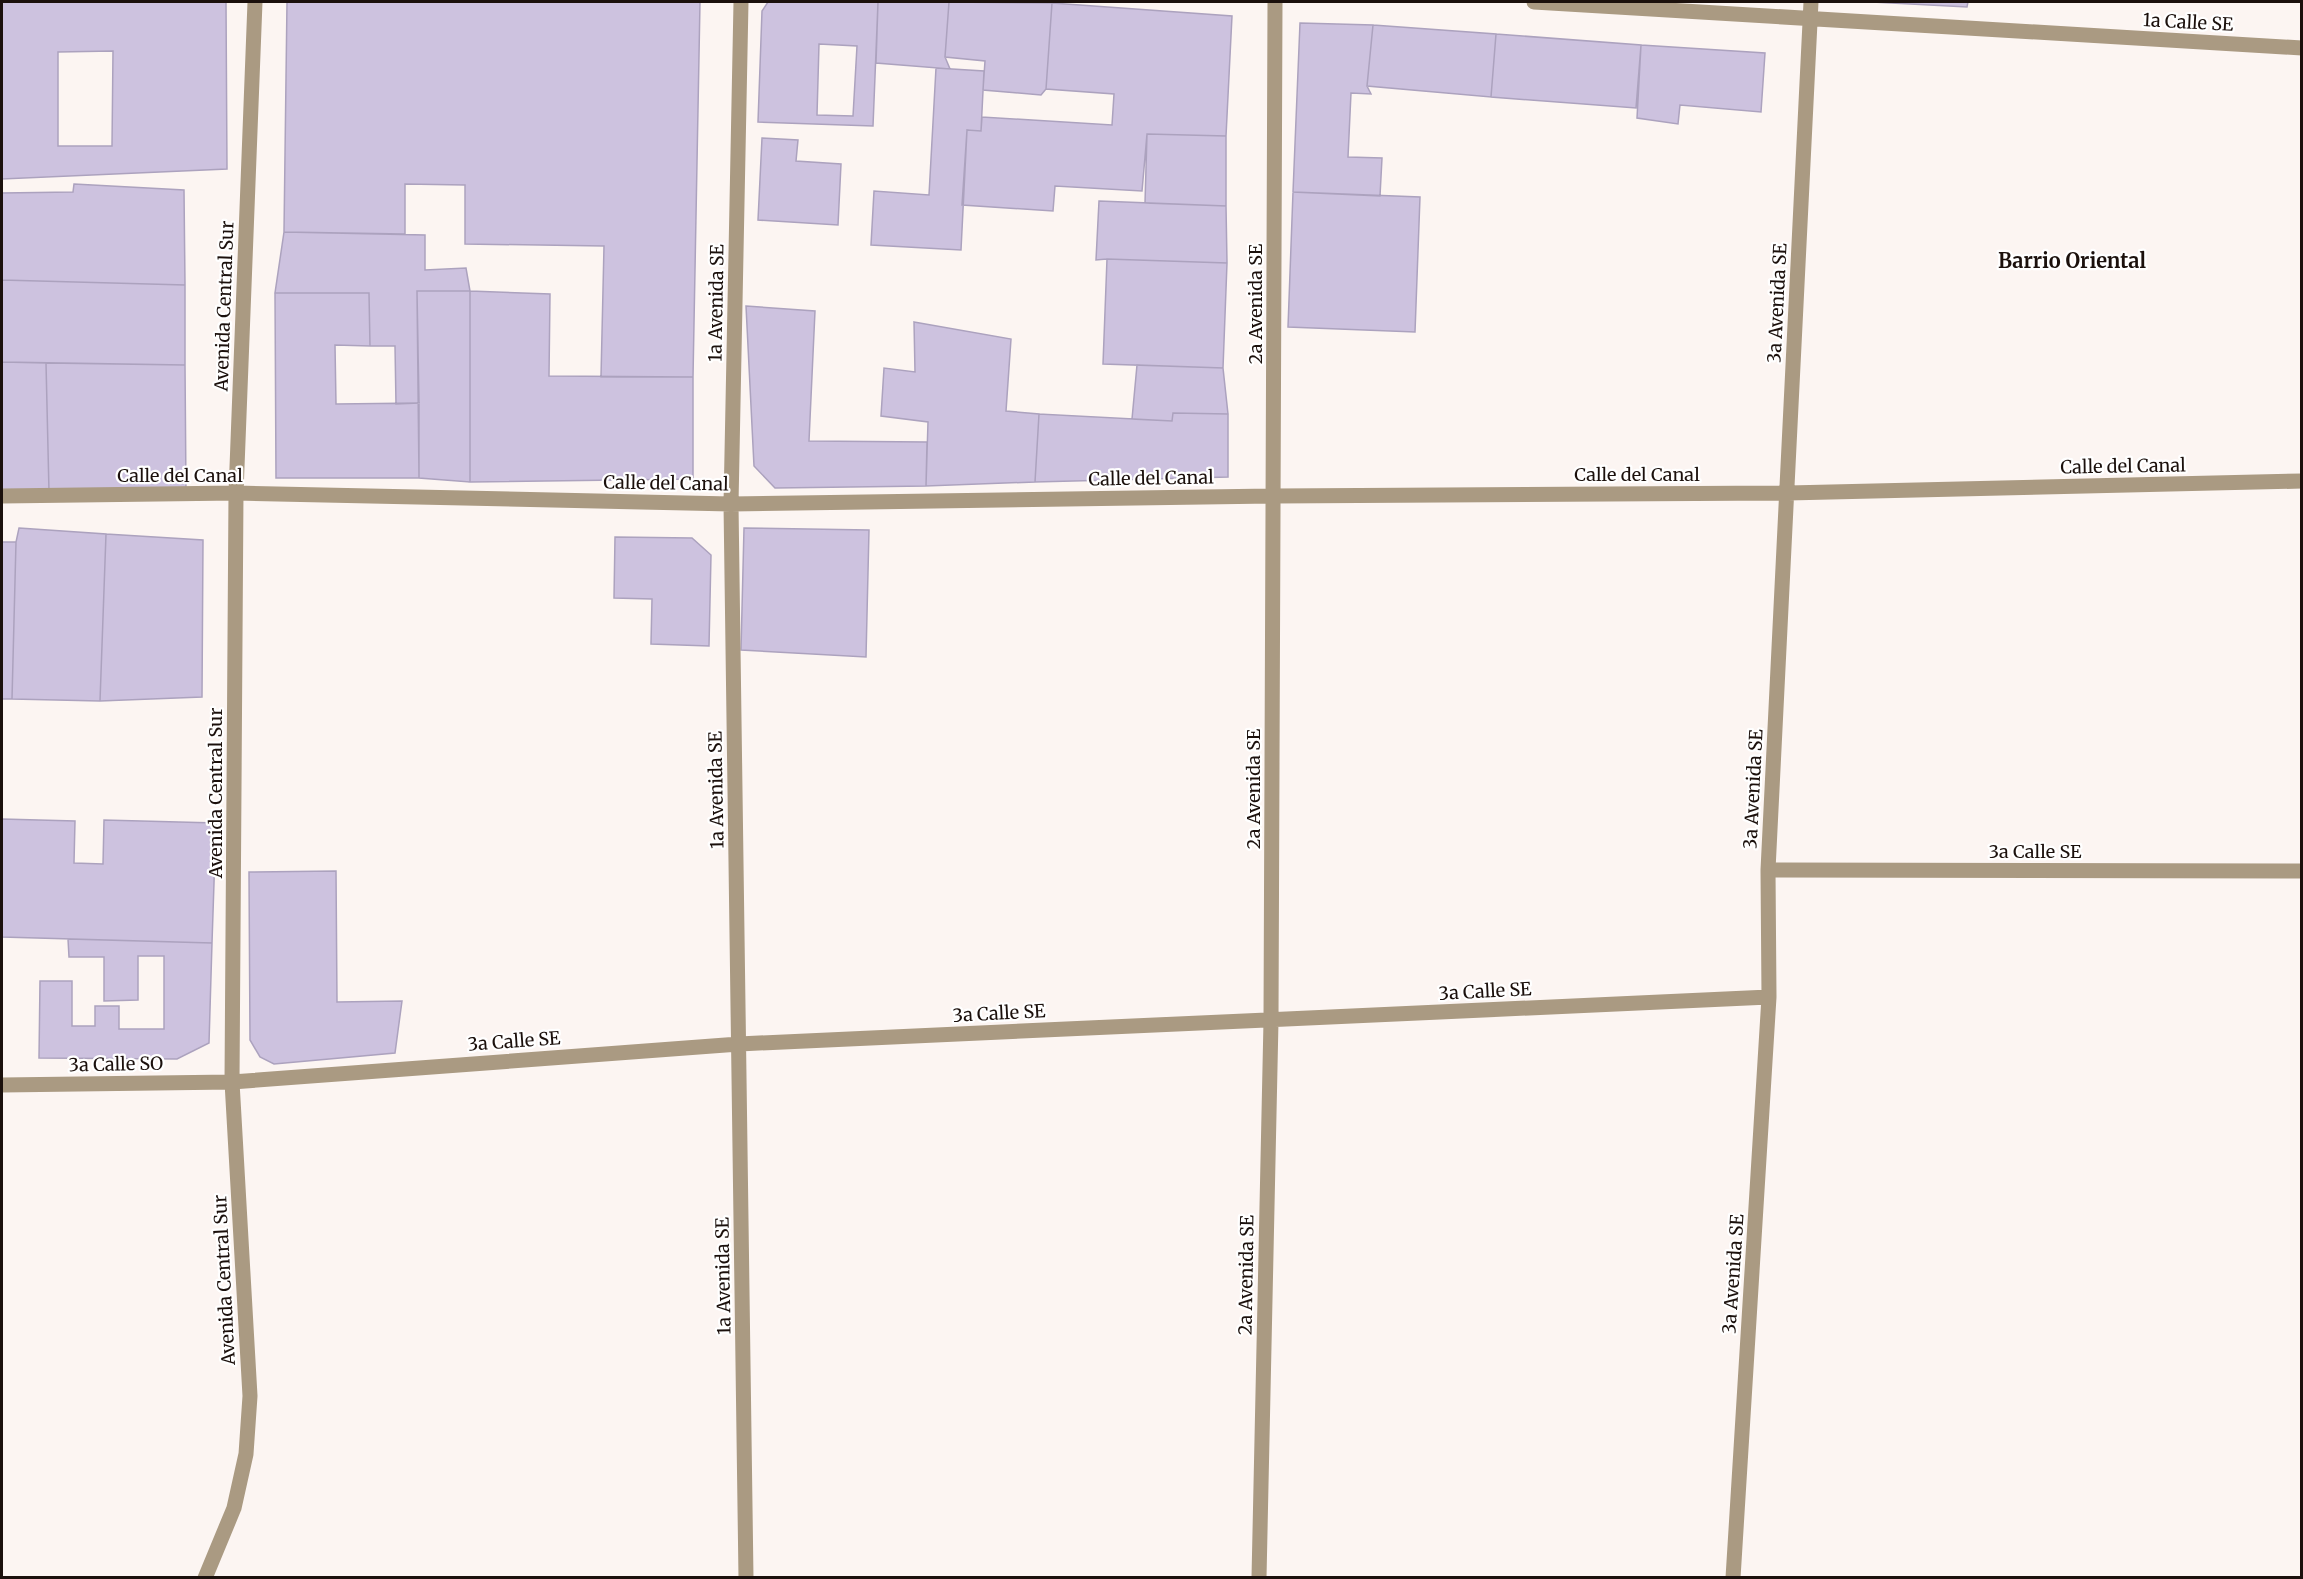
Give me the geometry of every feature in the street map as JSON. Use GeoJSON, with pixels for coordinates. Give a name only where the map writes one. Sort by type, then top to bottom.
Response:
{"type":"FeatureCollection","features":[{"type":"Feature","properties":{"kind":"street","name":"Avenida Central Sur"},"geometry":{"type":"LineString","coordinates":[[206,1578],[234,1508],[246,1454],[250,1396],[232,1082],[236,493],[255,2]]}},
{"type":"Feature","properties":{"kind":"street","name":"1a Avenida SE"},"geometry":{"type":"LineString","coordinates":[[741,2],[731,504],[746,1578]]}},
{"type":"Feature","properties":{"kind":"street","name":"2a Avenida SE"},"geometry":{"type":"LineString","coordinates":[[1259,1578],[1270,1021],[1275,496],[1275,2]]}},
{"type":"Feature","properties":{"kind":"street","name":"1a Calle SE"},"geometry":{"type":"LineString","coordinates":[[1534,2],[2301,48]]}},
{"type":"Feature","properties":{"kind":"street","name":"3a Avenida SE"},"geometry":{"type":"LineString","coordinates":[[1734,1578],[1769,997],[1768,870],[1811,2]]}},
{"type":"Feature","properties":{"kind":"street","name":"Calle del Canal"},"geometry":{"type":"LineString","coordinates":[[2,496],[236,493],[731,504],[1275,496],[1788,493],[2301,481]]}},
{"type":"Feature","properties":{"kind":"street","name":"3a Calle SE"},"geometry":{"type":"LineString","coordinates":[[1768,870],[2301,871]]}},
{"type":"Feature","properties":{"kind":"street","name":"3a Calle SE"},"geometry":{"type":"LineString","coordinates":[[232,1082],[740,1044],[1769,997]]}},
{"type":"Feature","properties":{"kind":"street","name":"3a Calle SO"},"geometry":{"type":"LineString","coordinates":[[2,1085],[232,1082]]}},
{"type":"Feature","properties":{"kind":"building"},"geometry":{"type":"Polygon","coordinates":[[[2,2],[226,2],[227,169],[2,179],[2,2]],[[113,51],[58,52],[58,146],[112,146],[113,51]]]}},
{"type":"Feature","properties":{"kind":"building"},"geometry":{"type":"Polygon","coordinates":[[[287,2],[700,2],[693,377],[601,377],[604,246],[465,244],[465,185],[405,184],[405,234],[284,232],[287,2]]]}},
{"type":"Feature","properties":{"kind":"building"},"geometry":{"type":"Polygon","coordinates":[[[768,2],[878,2],[873,126],[758,122],[762,11],[768,2]],[[819,44],[817,115],[853,116],[857,46],[819,44]]]}},
{"type":"Feature","properties":{"kind":"building"},"geometry":{"type":"Polygon","coordinates":[[[878,2],[949,2],[945,57],[950,69],[876,63],[878,2]]]}},
{"type":"Feature","properties":{"kind":"building"},"geometry":{"type":"Polygon","coordinates":[[[949,2],[1052,3],[1046,89],[1041,95],[983,90],[985,61],[945,57],[949,2]]]}},
{"type":"Feature","properties":{"kind":"building"},"geometry":{"type":"Polygon","coordinates":[[[1872,2],[1968,2],[1967,7],[1872,2]]]}},
{"type":"Feature","properties":{"kind":"building"},"geometry":{"type":"Polygon","coordinates":[[[1052,3],[1232,16],[1226,136],[1147,134],[1142,191],[1055,186],[1053,211],[962,205],[967,130],[981,131],[982,117],[1112,125],[1114,94],[1046,89],[1052,3]]]}},
{"type":"Feature","properties":{"kind":"building"},"geometry":{"type":"Polygon","coordinates":[[[1300,23],[1373,25],[1367,86],[1371,94],[1351,93],[1348,157],[1382,158],[1380,196],[1293,192],[1300,23]]]}},
{"type":"Feature","properties":{"kind":"building"},"geometry":{"type":"Polygon","coordinates":[[[1373,25],[1496,34],[1491,97],[1367,86],[1373,25]]]}},
{"type":"Feature","properties":{"kind":"building"},"geometry":{"type":"Polygon","coordinates":[[[1496,34],[1641,45],[1636,108],[1491,97],[1496,34]]]}},
{"type":"Feature","properties":{"kind":"building"},"geometry":{"type":"Polygon","coordinates":[[[1641,45],[1765,53],[1761,112],[1680,105],[1678,124],[1637,118],[1641,45]]]}},
{"type":"Feature","properties":{"kind":"building"},"geometry":{"type":"Polygon","coordinates":[[[936,68],[984,71],[981,131],[967,130],[961,250],[871,245],[874,191],[929,195],[936,68]]]}},
{"type":"Feature","properties":{"kind":"building"},"geometry":{"type":"Polygon","coordinates":[[[1147,134],[1226,136],[1226,206],[1145,203],[1147,134]]]}},
{"type":"Feature","properties":{"kind":"building"},"geometry":{"type":"Polygon","coordinates":[[[762,138],[798,140],[796,161],[841,164],[838,225],[758,220],[762,138]]]}},
{"type":"Feature","properties":{"kind":"building"},"geometry":{"type":"Polygon","coordinates":[[[74,184],[184,190],[185,285],[2,280],[2,193],[73,192],[74,184]]]}},
{"type":"Feature","properties":{"kind":"building"},"geometry":{"type":"Polygon","coordinates":[[[1293,192],[1420,197],[1415,332],[1288,327],[1293,192]]]}},
{"type":"Feature","properties":{"kind":"building"},"geometry":{"type":"Polygon","coordinates":[[[1099,201],[1226,206],[1227,263],[1096,260],[1099,201]]]}},
{"type":"Feature","properties":{"kind":"building"},"geometry":{"type":"Polygon","coordinates":[[[284,232],[425,235],[425,270],[466,268],[470,291],[417,291],[419,403],[396,404],[395,346],[370,346],[369,293],[275,293],[284,232]]]}},
{"type":"Feature","properties":{"kind":"building"},"geometry":{"type":"Polygon","coordinates":[[[1107,259],[1227,263],[1223,368],[1103,364],[1107,259]]]}},
{"type":"Feature","properties":{"kind":"building"},"geometry":{"type":"Polygon","coordinates":[[[2,280],[185,285],[185,365],[2,362],[2,280]]]}},
{"type":"Feature","properties":{"kind":"building"},"geometry":{"type":"Polygon","coordinates":[[[417,291],[470,291],[470,482],[419,478],[417,291]]]}},
{"type":"Feature","properties":{"kind":"building"},"geometry":{"type":"Polygon","coordinates":[[[470,291],[550,294],[549,376],[693,377],[693,479],[470,482],[470,291]]]}},
{"type":"Feature","properties":{"kind":"building"},"geometry":{"type":"Polygon","coordinates":[[[275,293],[369,293],[370,346],[335,345],[336,404],[419,403],[419,478],[276,478],[275,293]]]}},
{"type":"Feature","properties":{"kind":"building"},"geometry":{"type":"Polygon","coordinates":[[[746,306],[815,311],[809,441],[927,442],[926,486],[775,488],[754,466],[746,306]]]}},
{"type":"Feature","properties":{"kind":"building"},"geometry":{"type":"Polygon","coordinates":[[[914,322],[1011,339],[1006,411],[1039,414],[1035,482],[926,486],[928,422],[881,416],[884,368],[915,372],[914,322]]]}},
{"type":"Feature","properties":{"kind":"building"},"geometry":{"type":"Polygon","coordinates":[[[2,362],[46,363],[49,492],[2,490],[2,362]]]}},
{"type":"Feature","properties":{"kind":"building"},"geometry":{"type":"Polygon","coordinates":[[[46,363],[185,365],[186,490],[49,492],[46,363]]]}},
{"type":"Feature","properties":{"kind":"building"},"geometry":{"type":"Polygon","coordinates":[[[1137,365],[1223,368],[1228,414],[1173,413],[1172,421],[1132,419],[1137,365]]]}},
{"type":"Feature","properties":{"kind":"building"},"geometry":{"type":"Polygon","coordinates":[[[1173,413],[1228,414],[1228,477],[1035,482],[1039,414],[1172,421],[1173,413]]]}},
{"type":"Feature","properties":{"kind":"building"},"geometry":{"type":"Polygon","coordinates":[[[19,528],[106,534],[100,701],[12,699],[16,542],[19,528]]]}},
{"type":"Feature","properties":{"kind":"building"},"geometry":{"type":"Polygon","coordinates":[[[744,528],[869,530],[866,657],[741,650],[744,528]]]}},
{"type":"Feature","properties":{"kind":"building"},"geometry":{"type":"Polygon","coordinates":[[[106,534],[203,540],[202,697],[100,701],[106,534]]]}},
{"type":"Feature","properties":{"kind":"building"},"geometry":{"type":"Polygon","coordinates":[[[615,537],[692,538],[711,555],[709,646],[651,644],[652,599],[614,598],[615,537]]]}},
{"type":"Feature","properties":{"kind":"building"},"geometry":{"type":"Polygon","coordinates":[[[2,542],[16,542],[12,699],[2,699],[2,542]]]}},
{"type":"Feature","properties":{"kind":"building"},"geometry":{"type":"Polygon","coordinates":[[[2,819],[75,821],[74,863],[103,864],[104,820],[216,823],[212,943],[2,937],[2,819]]]}},
{"type":"Feature","properties":{"kind":"building"},"geometry":{"type":"Polygon","coordinates":[[[336,871],[337,1002],[402,1001],[395,1053],[274,1064],[260,1057],[250,1040],[249,872],[336,871]]]}},
{"type":"Feature","properties":{"kind":"building"},"geometry":{"type":"Polygon","coordinates":[[[68,939],[212,943],[209,1043],[177,1059],[39,1058],[40,981],[72,981],[72,1026],[95,1026],[95,1006],[119,1006],[119,1029],[164,1029],[164,956],[138,956],[138,1000],[104,1001],[104,957],[69,957],[68,939]]]}},
{"type":"Feature","properties":{"kind":"district","name":"Barrio Oriental"},"geometry":{"type":"Point","coordinates":[2072,260]}}]}
